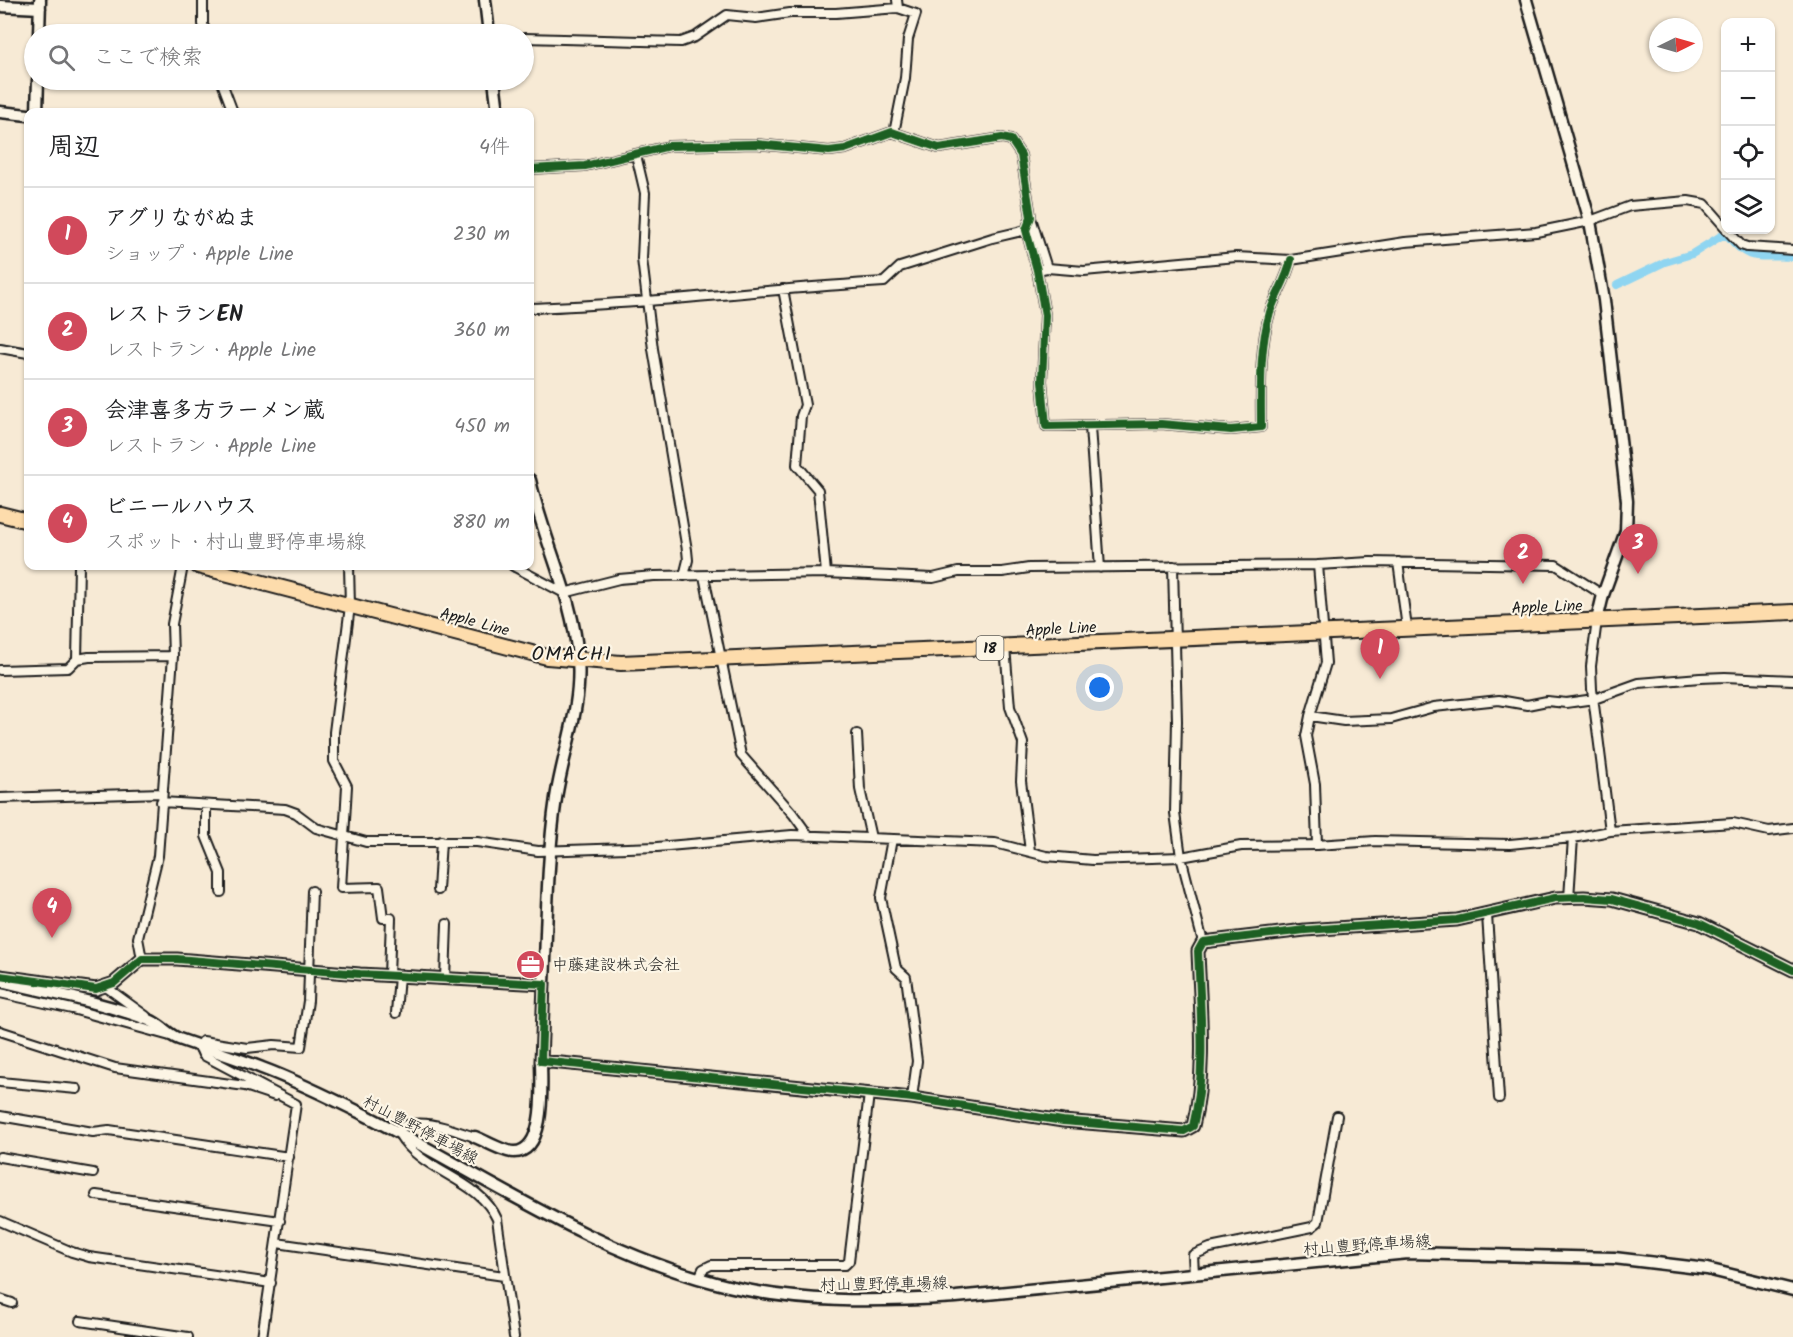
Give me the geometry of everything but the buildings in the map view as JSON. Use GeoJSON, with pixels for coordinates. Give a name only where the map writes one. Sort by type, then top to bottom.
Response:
{"type":"FeatureCollection","features":[{"type":"Feature","properties":{"kind":"highway"},"geometry":{"type":"LineString","coordinates":[[0,514],[24,520]]}},
{"type":"Feature","properties":{"kind":"highway","name":"Apple Line"},"geometry":{"type":"LineString","coordinates":[[213,570],[547,657],[646,663],[1793,612]]}},
{"type":"Feature","properties":{"kind":"street"},"geometry":{"type":"LineString","coordinates":[[203,0],[203,24]]}},
{"type":"Feature","properties":{"kind":"street"},"geometry":{"type":"LineString","coordinates":[[485,0],[488,24]]}},
{"type":"Feature","properties":{"kind":"street"},"geometry":{"type":"LineString","coordinates":[[1526,0],[1590,221],[1604,300],[1627,501],[1626,531],[1603,595],[1591,666],[1610,831]]}},
{"type":"Feature","properties":{"kind":"street"},"geometry":{"type":"LineString","coordinates":[[0,6],[40,4],[39,24]]}},
{"type":"Feature","properties":{"kind":"street"},"geometry":{"type":"LineString","coordinates":[[534,38],[681,42],[695,36],[727,15],[756,18],[790,13],[836,13],[898,4],[916,14],[908,39],[905,78],[894,133]]}},
{"type":"Feature","properties":{"kind":"street"},"geometry":{"type":"LineString","coordinates":[[37,108],[38,90]]}},
{"type":"Feature","properties":{"kind":"street"},"geometry":{"type":"LineString","coordinates":[[225,90],[232,108]]}},
{"type":"Feature","properties":{"kind":"street"},"geometry":{"type":"LineString","coordinates":[[495,90],[498,108]]}},
{"type":"Feature","properties":{"kind":"street"},"geometry":{"type":"LineString","coordinates":[[0,112],[24,115]]}},
{"type":"Feature","properties":{"kind":"street"},"geometry":{"type":"LineString","coordinates":[[534,169],[577,167],[669,146],[756,144],[829,151],[894,133],[939,148],[1002,138],[1011,140],[1021,155],[1031,217],[1047,268]]}},
{"type":"Feature","properties":{"kind":"street"},"geometry":{"type":"LineString","coordinates":[[636,155],[645,193],[642,246],[647,300],[687,550],[688,561],[684,576]]}},
{"type":"Feature","properties":{"kind":"street"},"geometry":{"type":"LineString","coordinates":[[1037,270],[1047,268],[1084,272],[1236,257],[1291,260],[1405,242],[1536,232],[1590,221],[1630,206],[1688,201],[1705,204],[1721,223]]}},
{"type":"Feature","properties":{"kind":"street"},"geometry":{"type":"LineString","coordinates":[[1031,217],[1026,230],[1037,270],[1045,315],[1042,381],[1046,426],[1161,424],[1231,430],[1261,427],[1260,379],[1266,332],[1271,311],[1288,274],[1291,260]]}},
{"type":"Feature","properties":{"kind":"street"},"geometry":{"type":"LineString","coordinates":[[534,308],[884,282],[900,267],[992,238],[1026,230]]}},
{"type":"Feature","properties":{"kind":"street"},"geometry":{"type":"LineString","coordinates":[[1731,234],[1741,245],[1747,247],[1793,250]]}},
{"type":"Feature","properties":{"kind":"street"},"geometry":{"type":"LineString","coordinates":[[783,289],[805,405],[801,416],[797,465],[818,490],[826,573]]}},
{"type":"Feature","properties":{"kind":"street"},"geometry":{"type":"LineString","coordinates":[[0,348],[24,352]]}},
{"type":"Feature","properties":{"kind":"street"},"geometry":{"type":"LineString","coordinates":[[1090,427],[1100,568]]}},
{"type":"Feature","properties":{"kind":"street"},"geometry":{"type":"LineString","coordinates":[[514,1337],[497,1219],[492,1207],[482,1197],[422,1160],[406,1147],[399,1134],[401,1127],[410,1123],[424,1123],[475,1137],[514,1152],[524,1149],[535,1138],[541,1098],[550,851],[560,773],[575,711],[579,660],[575,633],[564,593],[539,520],[534,498]]}},
{"type":"Feature","properties":{"kind":"street"},"geometry":{"type":"LineString","coordinates":[[521,570],[564,593],[619,579],[684,576],[826,573],[933,578],[958,572],[1173,566],[1398,562],[1556,565],[1603,595]]}},
{"type":"Feature","properties":{"kind":"street"},"geometry":{"type":"LineString","coordinates":[[1398,562],[1407,628]]}},
{"type":"Feature","properties":{"kind":"street"},"geometry":{"type":"LineString","coordinates":[[1317,846],[1315,784],[1306,736],[1326,663],[1318,565]]}},
{"type":"Feature","properties":{"kind":"street"},"geometry":{"type":"LineString","coordinates":[[541,1061],[912,1098],[1063,1121],[1184,1131],[1193,1126],[1198,1107],[1201,1041],[1198,951],[1203,942],[1181,857],[1175,813],[1176,640],[1173,566]]}},
{"type":"Feature","properties":{"kind":"street"},"geometry":{"type":"LineString","coordinates":[[77,659],[79,570]]}},
{"type":"Feature","properties":{"kind":"street"},"geometry":{"type":"LineString","coordinates":[[142,959],[138,938],[158,856],[173,656],[172,624],[182,570]]}},
{"type":"Feature","properties":{"kind":"street"},"geometry":{"type":"LineString","coordinates":[[349,570],[350,606],[334,732],[334,761],[347,786],[340,888],[379,887],[383,918],[391,918],[396,1013]]}},
{"type":"Feature","properties":{"kind":"street"},"geometry":{"type":"LineString","coordinates":[[705,576],[741,756],[794,814],[809,836]]}},
{"type":"Feature","properties":{"kind":"street"},"geometry":{"type":"LineString","coordinates":[[1005,647],[1010,707],[1023,743],[1021,781],[1030,851]]}},
{"type":"Feature","properties":{"kind":"street"},"geometry":{"type":"LineString","coordinates":[[0,670],[68,668],[77,659],[173,656]]}},
{"type":"Feature","properties":{"kind":"street"},"geometry":{"type":"LineString","coordinates":[[1310,716],[1344,721],[1391,719],[1434,707],[1499,700],[1527,705],[1594,699],[1639,683],[1725,677],[1793,680]]}},
{"type":"Feature","properties":{"kind":"street"},"geometry":{"type":"LineString","coordinates":[[857,734],[860,789],[871,838]]}},
{"type":"Feature","properties":{"kind":"street"},"geometry":{"type":"LineString","coordinates":[[0,798],[162,793]]}},
{"type":"Feature","properties":{"kind":"street"},"geometry":{"type":"LineString","coordinates":[[161,802],[285,809],[296,813],[316,828],[342,837],[373,843],[441,841],[550,851],[657,847],[750,837],[809,836],[995,843],[1030,851],[1094,860],[1181,857],[1240,846],[1317,846],[1375,841],[1510,843],[1573,838],[1610,831],[1733,823],[1769,831],[1793,828]]}},
{"type":"Feature","properties":{"kind":"street"},"geometry":{"type":"LineString","coordinates":[[206,805],[206,836],[221,873],[221,892]]}},
{"type":"Feature","properties":{"kind":"street"},"geometry":{"type":"LineString","coordinates":[[1569,898],[1573,838]]}},
{"type":"Feature","properties":{"kind":"street"},"geometry":{"type":"LineString","coordinates":[[892,839],[881,898],[896,968],[906,977],[917,1061],[912,1098]]}},
{"type":"Feature","properties":{"kind":"street"},"geometry":{"type":"LineString","coordinates":[[438,890],[441,841]]}},
{"type":"Feature","properties":{"kind":"street"},"geometry":{"type":"LineString","coordinates":[[296,1104],[203,1055],[199,1046],[203,1041],[247,1048],[274,1045],[301,1047],[309,970],[312,891]]}},
{"type":"Feature","properties":{"kind":"street"},"geometry":{"type":"LineString","coordinates":[[1203,942],[1305,930],[1457,920],[1555,898],[1612,899],[1699,923],[1793,970]]}},
{"type":"Feature","properties":{"kind":"street"},"geometry":{"type":"LineString","coordinates":[[1487,915],[1499,1098]]}},
{"type":"Feature","properties":{"kind":"street"},"geometry":{"type":"LineString","coordinates":[[445,979],[447,924]]}},
{"type":"Feature","properties":{"kind":"street"},"geometry":{"type":"LineString","coordinates":[[0,976],[96,989],[106,987],[142,959],[177,959],[394,976],[544,984]]}},
{"type":"Feature","properties":{"kind":"street","name":"村山豊野停車場線"},"geometry":{"type":"LineString","coordinates":[[0,981],[152,1021],[176,1038],[262,1067],[399,1134],[576,1230],[625,1252],[730,1287],[803,1298],[888,1301],[956,1297],[1408,1253],[1591,1257],[1707,1269],[1793,1290]]}},
{"type":"Feature","properties":{"kind":"street"},"geometry":{"type":"LineString","coordinates":[[106,987],[152,1021]]}},
{"type":"Feature","properties":{"kind":"street"},"geometry":{"type":"LineString","coordinates":[[0,993],[72,1009],[176,1038]]}},
{"type":"Feature","properties":{"kind":"street"},"geometry":{"type":"LineString","coordinates":[[0,1031],[116,1068],[246,1086],[296,1104]]}},
{"type":"Feature","properties":{"kind":"street"},"geometry":{"type":"LineString","coordinates":[[0,1082],[77,1089]]}},
{"type":"Feature","properties":{"kind":"street"},"geometry":{"type":"LineString","coordinates":[[699,1278],[703,1269],[711,1265],[845,1265],[849,1261],[869,1094]]}},
{"type":"Feature","properties":{"kind":"street"},"geometry":{"type":"LineString","coordinates":[[262,1337],[296,1104]]}},
{"type":"Feature","properties":{"kind":"street"},"geometry":{"type":"LineString","coordinates":[[0,1116],[93,1132],[109,1130],[288,1157]]}},
{"type":"Feature","properties":{"kind":"street"},"geometry":{"type":"LineString","coordinates":[[1194,1273],[1193,1255],[1210,1248],[1312,1227],[1318,1222],[1337,1116]]}},
{"type":"Feature","properties":{"kind":"street"},"geometry":{"type":"LineString","coordinates":[[0,1157],[93,1173]]}},
{"type":"Feature","properties":{"kind":"street"},"geometry":{"type":"LineString","coordinates":[[96,1195],[280,1221]]}},
{"type":"Feature","properties":{"kind":"street"},"geometry":{"type":"LineString","coordinates":[[0,1221],[89,1257],[271,1283]]}},
{"type":"Feature","properties":{"kind":"street"},"geometry":{"type":"LineString","coordinates":[[277,1243],[504,1276]]}},
{"type":"Feature","properties":{"kind":"street"},"geometry":{"type":"LineString","coordinates":[[0,1299],[12,1304]]}},
{"type":"Feature","properties":{"kind":"street"},"geometry":{"type":"LineString","coordinates":[[80,1321],[188,1337]]}},
{"type":"Feature","properties":{"kind":"waterway"},"geometry":{"type":"LineString","coordinates":[[1617,285],[1665,262],[1692,254],[1721,236],[1728,236],[1750,255],[1793,257]]}},
{"type":"Feature","properties":{"kind":"waterway"},"geometry":{"type":"LineString","coordinates":[[0,343],[24,347]]}},
{"type":"Feature","properties":{"kind":"cycle path"},"geometry":{"type":"LineString","coordinates":[[534,169],[585,166],[669,146],[756,144],[829,151],[845,149],[892,132],[939,148],[1002,138],[1011,140],[1021,155],[1031,217],[1026,230],[1037,270],[1045,315],[1042,381],[1046,426],[1161,424],[1231,430],[1261,427],[1261,369],[1266,326],[1291,260]]}},
{"type":"Feature","properties":{"kind":"cycle path"},"geometry":{"type":"LineString","coordinates":[[0,976],[96,989],[114,983],[142,959],[177,959],[360,974],[544,984],[541,1061],[912,1098],[1063,1121],[1184,1131],[1193,1126],[1200,1083],[1202,1039],[1198,951],[1203,942],[1305,930],[1457,920],[1555,898],[1584,897],[1612,899],[1699,923],[1793,970]]}},
{"type":"Feature","properties":{"kind":"place","name":"会津喜多方ラーメン蔵"},"geometry":{"type":"Point","coordinates":[1638,574]}},
{"type":"Feature","properties":{"kind":"place","name":"レストランEN"},"geometry":{"type":"Point","coordinates":[1523,584]}},
{"type":"Feature","properties":{"kind":"place","name":"アグリながぬま"},"geometry":{"type":"Point","coordinates":[1380,679]}},
{"type":"Feature","properties":{"kind":"place","name":"ビニールハウス"},"geometry":{"type":"Point","coordinates":[52,938]}},
{"type":"Feature","properties":{"kind":"place","name":"中藤建設株式会社"},"geometry":{"type":"Point","coordinates":[531,964]}},
{"type":"Feature","properties":{"kind":"district","name":"OMACHI"},"geometry":{"type":"Point","coordinates":[572,653]}}]}
